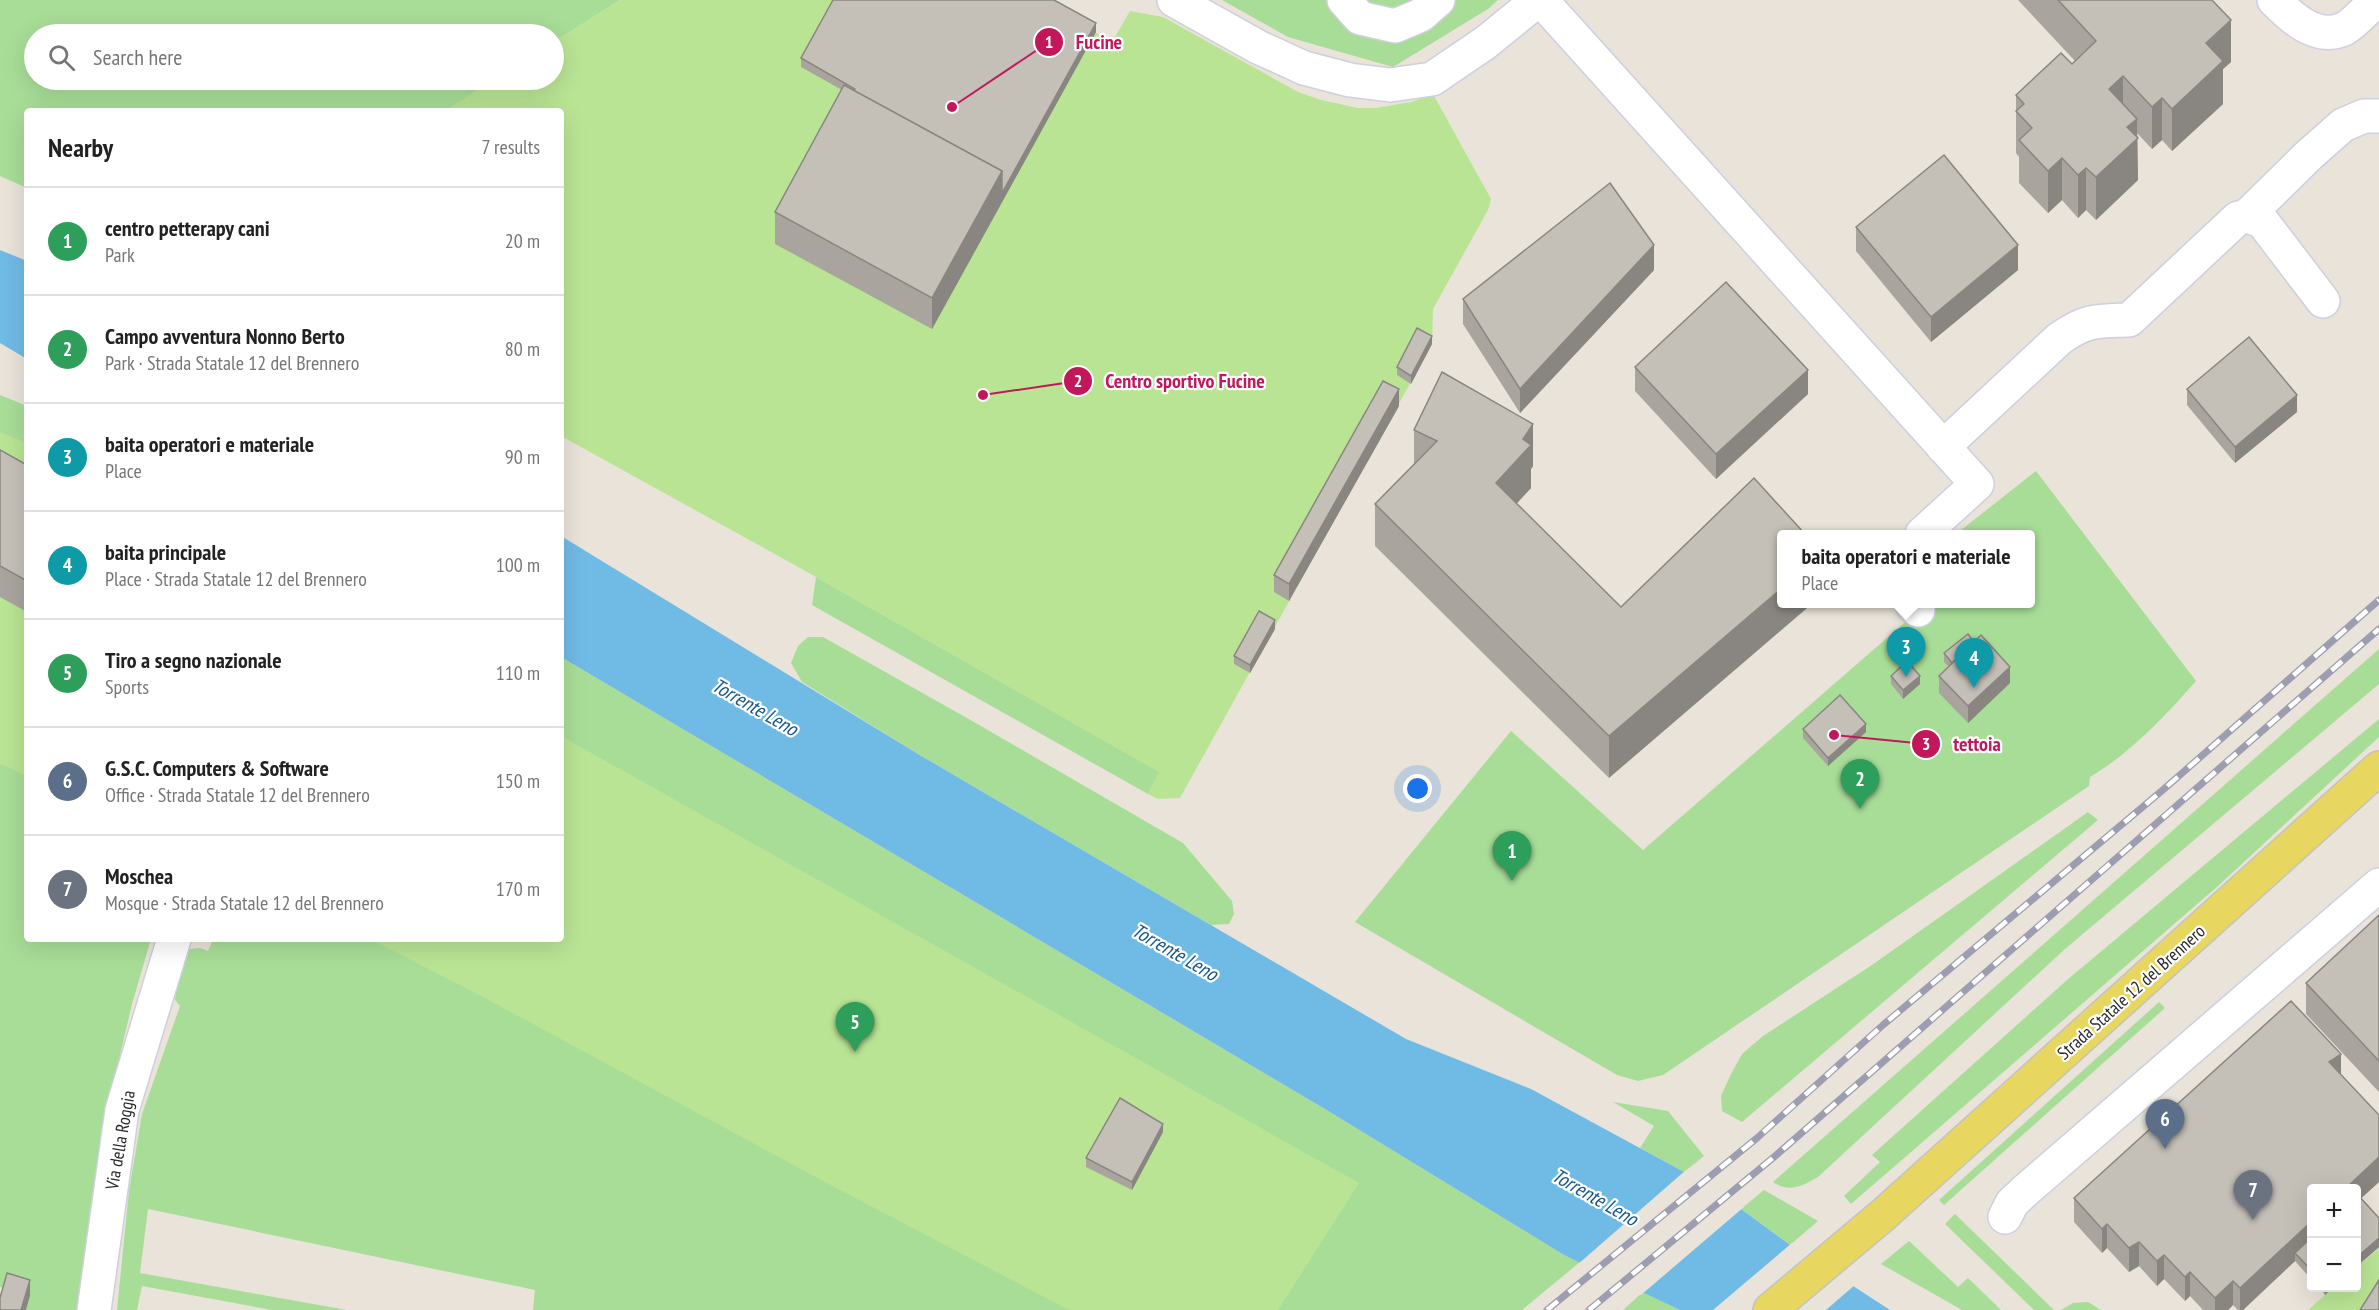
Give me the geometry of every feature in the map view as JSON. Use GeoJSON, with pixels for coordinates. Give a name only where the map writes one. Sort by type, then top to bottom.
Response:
{"type":"FeatureCollection","features":[{"type":"Feature","properties":{"kind":"main road","name":"Strada Statale 12 del Brennero"},"geometry":{"type":"LineString","coordinates":[[1770,1310],[1883,1215],[2379,768]]}},
{"type":"Feature","properties":{"kind":"street"},"geometry":{"type":"LineString","coordinates":[[1174,0],[1258,47],[1304,68],[1350,80],[1390,85],[1432,79],[1485,43],[1540,0],[1977,484],[1926,530]]}},
{"type":"Feature","properties":{"kind":"street"},"geometry":{"type":"LineString","coordinates":[[1344,0],[1360,18],[1395,26],[1421,15],[1438,0]]}},
{"type":"Feature","properties":{"kind":"street"},"geometry":{"type":"LineString","coordinates":[[2274,0],[2286,13],[2312,30],[2326,33],[2345,28],[2376,0]]}},
{"type":"Feature","properties":{"kind":"street"},"geometry":{"type":"LineString","coordinates":[[2247,216],[2343,125],[2364,116],[2379,116]]}},
{"type":"Feature","properties":{"kind":"street"},"geometry":{"type":"LineString","coordinates":[[1943,447],[2059,339],[2078,326],[2095,321],[2130,320],[2238,218],[2247,216],[2262,221],[2323,302]]}},
{"type":"Feature","properties":{"kind":"street"},"geometry":{"type":"LineString","coordinates":[[2006,1217],[2012,1203],[2025,1190],[2379,885]]}},
{"type":"Feature","properties":{"kind":"street","name":"Via della Roggia"},"geometry":{"type":"LineString","coordinates":[[94,1310],[122,1110],[173,942]]}},
{"type":"Feature","properties":{"kind":"green space"},"geometry":{"type":"Polygon","coordinates":[[[0,0],[620,0],[564,36],[564,24],[24,24],[24,90],[512,90],[545,108],[24,108],[24,187],[0,176],[0,0]]]}},
{"type":"Feature","properties":{"kind":"green space"},"geometry":{"type":"Polygon","coordinates":[[[620,0],[1038,0],[1112,42],[1130,11],[1163,17],[1298,92],[1321,100],[1358,108],[1376,108],[1411,102],[1433,94],[1491,199],[1488,210],[1433,309],[1432,344],[1180,798],[1158,799],[1148,794],[1159,772],[800,568],[564,438],[564,108],[449,108],[477,90],[564,90],[564,36],[620,0]]]}},
{"type":"Feature","properties":{"kind":"green space"},"geometry":{"type":"Polygon","coordinates":[[[1222,0],[1498,0],[1488,9],[1393,67],[1288,37],[1222,0]]]}},
{"type":"Feature","properties":{"kind":"green space"},"geometry":{"type":"Polygon","coordinates":[[[0,395],[24,405],[24,494],[0,481],[0,395]]]}},
{"type":"Feature","properties":{"kind":"green space"},"geometry":{"type":"Polygon","coordinates":[[[0,432],[24,442],[24,775],[0,764],[0,432]]]}},
{"type":"Feature","properties":{"kind":"green space"},"geometry":{"type":"Polygon","coordinates":[[[2036,471],[2196,681],[2134,745],[2090,777],[2089,786],[1663,1075],[1638,1081],[1617,1075],[1355,922],[1511,731],[1643,850],[1921,608],[2035,608],[2035,530],[1961,530],[2036,471]]]}},
{"type":"Feature","properties":{"kind":"green space"},"geometry":{"type":"Polygon","coordinates":[[[816,577],[1160,772],[1148,794],[812,605],[816,577]]]}},
{"type":"Feature","properties":{"kind":"green space"},"geometry":{"type":"Polygon","coordinates":[[[808,637],[823,637],[1183,843],[1232,901],[1234,914],[1229,924],[1211,925],[918,754],[802,682],[791,663],[798,646],[808,637]]]}},
{"type":"Feature","properties":{"kind":"green space"},"geometry":{"type":"Polygon","coordinates":[[[2379,649],[2379,684],[2065,949],[1818,1177],[1790,1188],[1773,1182],[2379,649]]]}},
{"type":"Feature","properties":{"kind":"green space"},"geometry":{"type":"Polygon","coordinates":[[[564,659],[1325,1109],[1564,1255],[1580,1262],[1522,1310],[533,1310],[535,1290],[148,1209],[140,1273],[347,1310],[272,1310],[142,1286],[137,1310],[117,1310],[129,1191],[142,1114],[180,1006],[175,1000],[179,963],[190,949],[200,948],[208,951],[212,942],[564,942],[564,659]]]}},
{"type":"Feature","properties":{"kind":"green space"},"geometry":{"type":"Polygon","coordinates":[[[0,676],[24,689],[24,942],[150,942],[132,1004],[108,1106],[80,1310],[26,1310],[30,1296],[0,1287],[0,676]]]}},
{"type":"Feature","properties":{"kind":"green space"},"geometry":{"type":"Polygon","coordinates":[[[2379,719],[2379,737],[2218,886],[1851,1204],[1844,1196],[1880,1162],[1872,1155],[2067,980],[2379,719]]]}},
{"type":"Feature","properties":{"kind":"green space"},"geometry":{"type":"Polygon","coordinates":[[[564,738],[1359,1183],[1278,1310],[1069,1310],[825,1182],[485,998],[376,942],[564,942],[564,738]]]}},
{"type":"Feature","properties":{"kind":"green space"},"geometry":{"type":"Polygon","coordinates":[[[2088,812],[2098,820],[1742,1122],[1722,1111],[1721,1096],[1742,1054],[1763,1036],[1872,965],[2088,812]]]}},
{"type":"Feature","properties":{"kind":"green space"},"geometry":{"type":"Polygon","coordinates":[[[2159,1002],[2165,1008],[1944,1205],[1939,1200],[2159,1002]]]}},
{"type":"Feature","properties":{"kind":"green space"},"geometry":{"type":"Polygon","coordinates":[[[1613,1102],[1668,1111],[1704,1156],[1684,1172],[1640,1148],[1654,1126],[1613,1102]]]}},
{"type":"Feature","properties":{"kind":"green space"},"geometry":{"type":"Polygon","coordinates":[[[1764,1190],[1818,1221],[1790,1245],[1741,1209],[1764,1190]]]}},
{"type":"Feature","properties":{"kind":"green space"},"geometry":{"type":"Polygon","coordinates":[[[1955,1214],[2054,1310],[2034,1310],[1945,1224],[1955,1214]]]}},
{"type":"Feature","properties":{"kind":"green space"},"geometry":{"type":"Polygon","coordinates":[[[1909,1241],[1958,1287],[1968,1278],[2001,1310],[1962,1310],[1881,1264],[1909,1241]]]}},
{"type":"Feature","properties":{"kind":"green space"},"geometry":{"type":"Polygon","coordinates":[[[2379,1248],[2379,1310],[2308,1310],[2328,1292],[2361,1292],[2361,1264],[2379,1248]]]}},
{"type":"Feature","properties":{"kind":"green space"},"geometry":{"type":"Polygon","coordinates":[[[1643,1292],[1680,1310],[1623,1310],[1643,1292]]]}},
{"type":"Feature","properties":{"kind":"green space"},"geometry":{"type":"Polygon","coordinates":[[[2088,1302],[2101,1310],[2061,1310],[2073,1303],[2088,1302]]]}},
{"type":"Feature","properties":{"kind":"water"},"geometry":{"type":"Polygon","coordinates":[[[0,250],[24,260],[24,357],[0,343],[0,250]]]}},
{"type":"Feature","properties":{"kind":"water","name":"Torrente Leno"},"geometry":{"type":"Polygon","coordinates":[[[564,538],[918,754],[1406,1039],[1531,1089],[1684,1172],[1890,1310],[1680,1310],[1564,1255],[1325,1109],[564,659],[564,538]]]}},
{"type":"Feature","properties":{"kind":"pier"},"geometry":{"type":"Polygon","coordinates":[[[1686,1170],[1744,1207],[1641,1295],[1577,1265],[1686,1170]]]}},
{"type":"Feature","properties":{"kind":"pier"},"geometry":{"type":"Polygon","coordinates":[[[1792,1243],[1856,1284],[1826,1310],[1713,1310],[1792,1243]]]}},
{"type":"Feature","properties":{"kind":"building"},"geometry":{"type":"Polygon","coordinates":[[[833,0],[1054,0],[1096,23],[1002,193],[1002,171],[854,91],[855,89],[801,58],[833,0]]]}},
{"type":"Feature","properties":{"kind":"building"},"geometry":{"type":"Polygon","coordinates":[[[2058,0],[2212,0],[2231,20],[2206,43],[2223,61],[2172,109],[2162,98],[2152,107],[2123,76],[2109,89],[2137,119],[2127,127],[2138,138],[2096,177],[2086,168],[2078,175],[2062,158],[2048,171],[2019,140],[2032,128],[2016,111],[2024,104],[2016,95],[2061,53],[2072,64],[2096,41],[2058,0]]]}},
{"type":"Feature","properties":{"kind":"building"},"geometry":{"type":"Polygon","coordinates":[[[844,85],[1002,171],[932,298],[775,212],[844,85]]]}},
{"type":"Feature","properties":{"kind":"building"},"geometry":{"type":"Polygon","coordinates":[[[1944,155],[2018,245],[1931,317],[1856,227],[1944,155]]]}},
{"type":"Feature","properties":{"kind":"building"},"geometry":{"type":"Polygon","coordinates":[[[1610,183],[1654,245],[1520,389],[1463,299],[1610,183]]]}},
{"type":"Feature","properties":{"kind":"building"},"geometry":{"type":"Polygon","coordinates":[[[1726,282],[1808,370],[1716,454],[1635,367],[1726,282]]]}},
{"type":"Feature","properties":{"kind":"building"},"geometry":{"type":"Polygon","coordinates":[[[1417,328],[1432,336],[1411,376],[1397,367],[1417,328]]]}},
{"type":"Feature","properties":{"kind":"building"},"geometry":{"type":"Polygon","coordinates":[[[2249,337],[2297,395],[2235,447],[2187,389],[2249,337]]]}},
{"type":"Feature","properties":{"kind":"building"},"geometry":{"type":"Polygon","coordinates":[[[1442,372],[1533,424],[1523,439],[1531,445],[1496,483],[1621,607],[1754,478],[1801,530],[1777,530],[1777,592],[1609,736],[1375,504],[1437,441],[1414,430],[1442,372]]]}},
{"type":"Feature","properties":{"kind":"building"},"geometry":{"type":"Polygon","coordinates":[[[1383,381],[1399,389],[1289,584],[1274,575],[1383,381]]]}},
{"type":"Feature","properties":{"kind":"building"},"geometry":{"type":"Polygon","coordinates":[[[0,450],[24,463],[24,579],[0,566],[0,450]]]}},
{"type":"Feature","properties":{"kind":"building"},"geometry":{"type":"Polygon","coordinates":[[[1259,611],[1275,620],[1250,665],[1234,656],[1259,611]]]}},
{"type":"Feature","properties":{"kind":"building"},"geometry":{"type":"Polygon","coordinates":[[[1968,634],[1974,642],[1952,663],[1944,653],[1968,634]]]}},
{"type":"Feature","properties":{"kind":"building"},"geometry":{"type":"Polygon","coordinates":[[[1981,635],[2010,667],[1968,706],[1939,676],[1981,635]]]}},
{"type":"Feature","properties":{"kind":"building"},"geometry":{"type":"Polygon","coordinates":[[[1907,661],[1920,676],[1903,690],[1891,676],[1907,661]]]}},
{"type":"Feature","properties":{"kind":"building"},"geometry":{"type":"Polygon","coordinates":[[[1840,695],[1866,724],[1828,758],[1803,729],[1840,695]]]}},
{"type":"Feature","properties":{"kind":"building"},"geometry":{"type":"Polygon","coordinates":[[[2379,915],[2379,1061],[2306,983],[2379,915]]]}},
{"type":"Feature","properties":{"kind":"building"},"geometry":{"type":"Polygon","coordinates":[[[2291,1001],[2341,1054],[2329,1062],[2379,1115],[2379,1157],[2350,1184],[2307,1184],[2307,1226],[2240,1288],[2233,1281],[2215,1298],[2190,1272],[2185,1277],[2164,1255],[2157,1261],[2139,1242],[2129,1248],[2107,1224],[2102,1229],[2074,1198],[2291,1001]]]}},
{"type":"Feature","properties":{"kind":"building"},"geometry":{"type":"Polygon","coordinates":[[[1120,1098],[1163,1124],[1132,1182],[1086,1158],[1120,1098]]]}},
{"type":"Feature","properties":{"kind":"building"},"geometry":{"type":"Polygon","coordinates":[[[2361,1198],[2379,1218],[2379,1238],[2361,1254],[2361,1198]]]}},
{"type":"Feature","properties":{"kind":"building"},"geometry":{"type":"Polygon","coordinates":[[[2307,1242],[2307,1266],[2295,1253],[2307,1242]]]}},
{"type":"Feature","properties":{"kind":"building"},"geometry":{"type":"Polygon","coordinates":[[[7,1273],[30,1280],[21,1310],[0,1310],[0,1298],[7,1273]]]}},
{"type":"Feature","properties":{"kind":"building"},"geometry":{"type":"Polygon","coordinates":[[[2379,1280],[2379,1310],[2360,1310],[2379,1280]]]}},
{"type":"Feature","properties":{"kind":"railway"},"geometry":{"type":"LineString","coordinates":[[1547,1310],[1757,1138],[1883,1025],[2164,789],[2379,600]]}},
{"type":"Feature","properties":{"kind":"railway"},"geometry":{"type":"LineString","coordinates":[[1589,1310],[1774,1157],[2379,629]]}},
{"type":"Feature","properties":{"kind":"place","name":"Fucine"},"geometry":{"type":"Point","coordinates":[952,107]}},
{"type":"Feature","properties":{"kind":"place","name":"Centro sportivo Fucine"},"geometry":{"type":"Point","coordinates":[983,395]}},
{"type":"Feature","properties":{"kind":"place","name":"baita operatori e materiale"},"geometry":{"type":"Point","coordinates":[1906,677]}},
{"type":"Feature","properties":{"kind":"place","name":"baita principale"},"geometry":{"type":"Point","coordinates":[1974,688]}},
{"type":"Feature","properties":{"kind":"place","name":"tettoia"},"geometry":{"type":"Point","coordinates":[1834,735]}},
{"type":"Feature","properties":{"kind":"place","name":"Campo avventura Nonno Berto"},"geometry":{"type":"Point","coordinates":[1860,809]}},
{"type":"Feature","properties":{"kind":"place","name":"centro petterapy cani"},"geometry":{"type":"Point","coordinates":[1512,881]}},
{"type":"Feature","properties":{"kind":"place","name":"Tiro a segno nazionale"},"geometry":{"type":"Point","coordinates":[855,1052]}},
{"type":"Feature","properties":{"kind":"place","name":"G.S.C. Computers & Software"},"geometry":{"type":"Point","coordinates":[2165,1149]}},
{"type":"Feature","properties":{"kind":"place","name":"Moschea"},"geometry":{"type":"Point","coordinates":[2253,1220]}}]}
